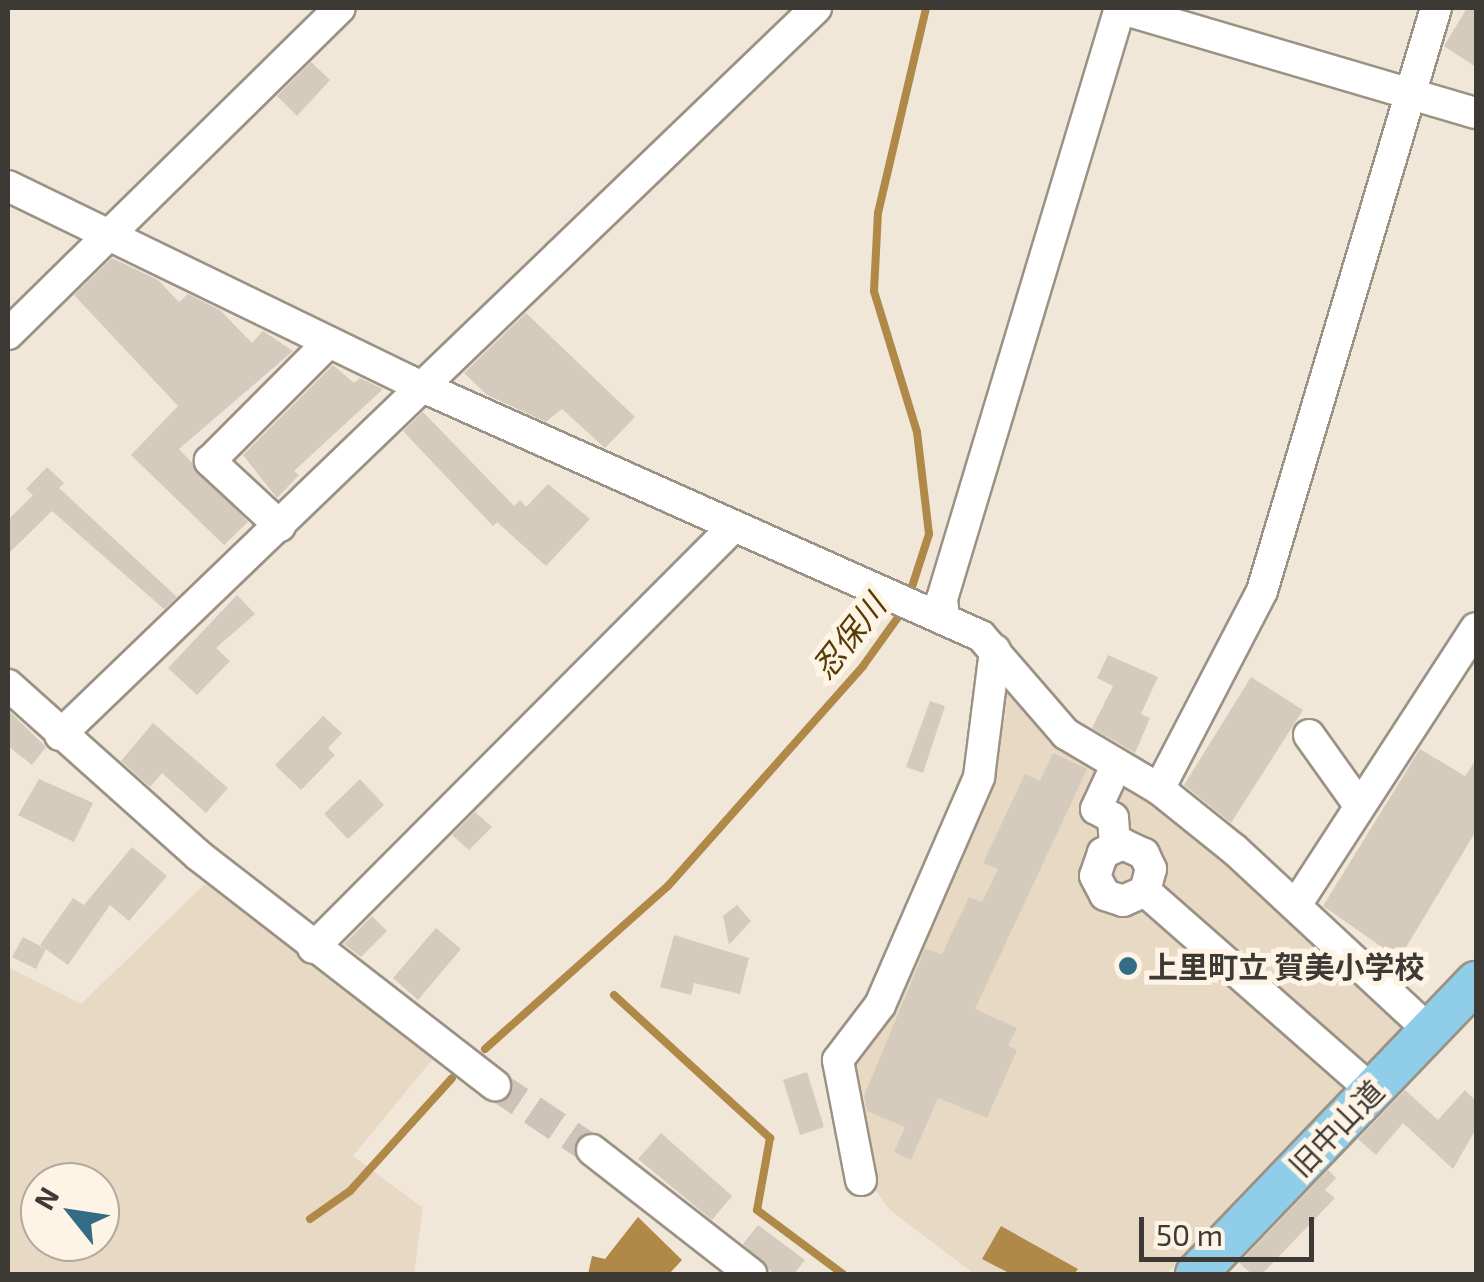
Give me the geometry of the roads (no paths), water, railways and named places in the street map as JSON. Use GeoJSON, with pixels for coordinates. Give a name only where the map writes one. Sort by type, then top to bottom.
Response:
{"type":"FeatureCollection","features":[{"type":"Feature","properties":{"kind":"main road","name":"旧中山道"},"geometry":{"type":"LineString","coordinates":[[1196,1274],[1476,982]]}},
{"type":"Feature","properties":{"kind":"street"},"geometry":{"type":"LineString","coordinates":[[8,334],[340,8]]}},
{"type":"Feature","properties":{"kind":"street"},"geometry":{"type":"LineString","coordinates":[[60,735],[426,388],[816,8]]}},
{"type":"Feature","properties":{"kind":"street"},"geometry":{"type":"LineString","coordinates":[[933,611],[942,599],[1120,8],[1476,113]]}},
{"type":"Feature","properties":{"kind":"street"},"geometry":{"type":"LineString","coordinates":[[1159,789],[1262,591],[1436,8]]}},
{"type":"Feature","properties":{"kind":"street"},"geometry":{"type":"LineString","coordinates":[[8,186],[426,388],[933,611],[996,650],[1066,734],[1159,789],[1296,905],[1308,924],[1430,1031]]}},
{"type":"Feature","properties":{"kind":"street"},"geometry":{"type":"LineString","coordinates":[[280,526],[210,461],[329,342]]}},
{"type":"Feature","properties":{"kind":"street"},"geometry":{"type":"LineString","coordinates":[[313,948],[734,526]]}},
{"type":"Feature","properties":{"kind":"street"},"geometry":{"type":"LineString","coordinates":[[1296,905],[1476,628]]}},
{"type":"Feature","properties":{"kind":"street"},"geometry":{"type":"LineString","coordinates":[[861,1180],[838,1060],[880,1005],[979,777],[996,650]]}},
{"type":"Feature","properties":{"kind":"street"},"geometry":{"type":"LineString","coordinates":[[8,686],[60,735],[313,948],[495,1086]]}},
{"type":"Feature","properties":{"kind":"street"},"geometry":{"type":"LineString","coordinates":[[1309,735],[1360,806]]}},
{"type":"Feature","properties":{"kind":"street"},"geometry":{"type":"LineString","coordinates":[[1115,846],[1113,818],[1096,808],[1116,766]]}},
{"type":"Feature","properties":{"kind":"street"},"geometry":{"type":"LineString","coordinates":[[1130,845],[1148,858],[1151,875],[1145,891],[1123,901],[1100,889],[1098,861],[1115,846],[1130,845]]}},
{"type":"Feature","properties":{"kind":"street"},"geometry":{"type":"LineString","coordinates":[[1145,891],[1373,1091]]}},
{"type":"Feature","properties":{"kind":"street"},"geometry":{"type":"LineString","coordinates":[[592,1150],[730,1268]]}},
{"type":"Feature","properties":{"kind":"waterway","name":"忍保川"},"geometry":{"type":"LineString","coordinates":[[909,596],[929,534],[917,432],[874,291],[878,213],[926,8]]}},
{"type":"Feature","properties":{"kind":"waterway","name":"忍保川"},"geometry":{"type":"LineString","coordinates":[[485,1049],[668,886],[863,666],[904,609]]}},
{"type":"Feature","properties":{"kind":"waterway"},"geometry":{"type":"LineString","coordinates":[[614,995],[770,1138],[757,1210],[843,1274]]}},
{"type":"Feature","properties":{"kind":"waterway","name":"忍保川"},"geometry":{"type":"LineString","coordinates":[[310,1219],[350,1191],[452,1078]]}},
{"type":"Feature","properties":{"kind":"tunnel"},"geometry":{"type":"LineString","coordinates":[[495,1085],[592,1150]]}},
{"type":"Feature","properties":{"kind":"place","name":"上里町立 賀美小学校"},"geometry":{"type":"Point","coordinates":[1128,966]}}]}
